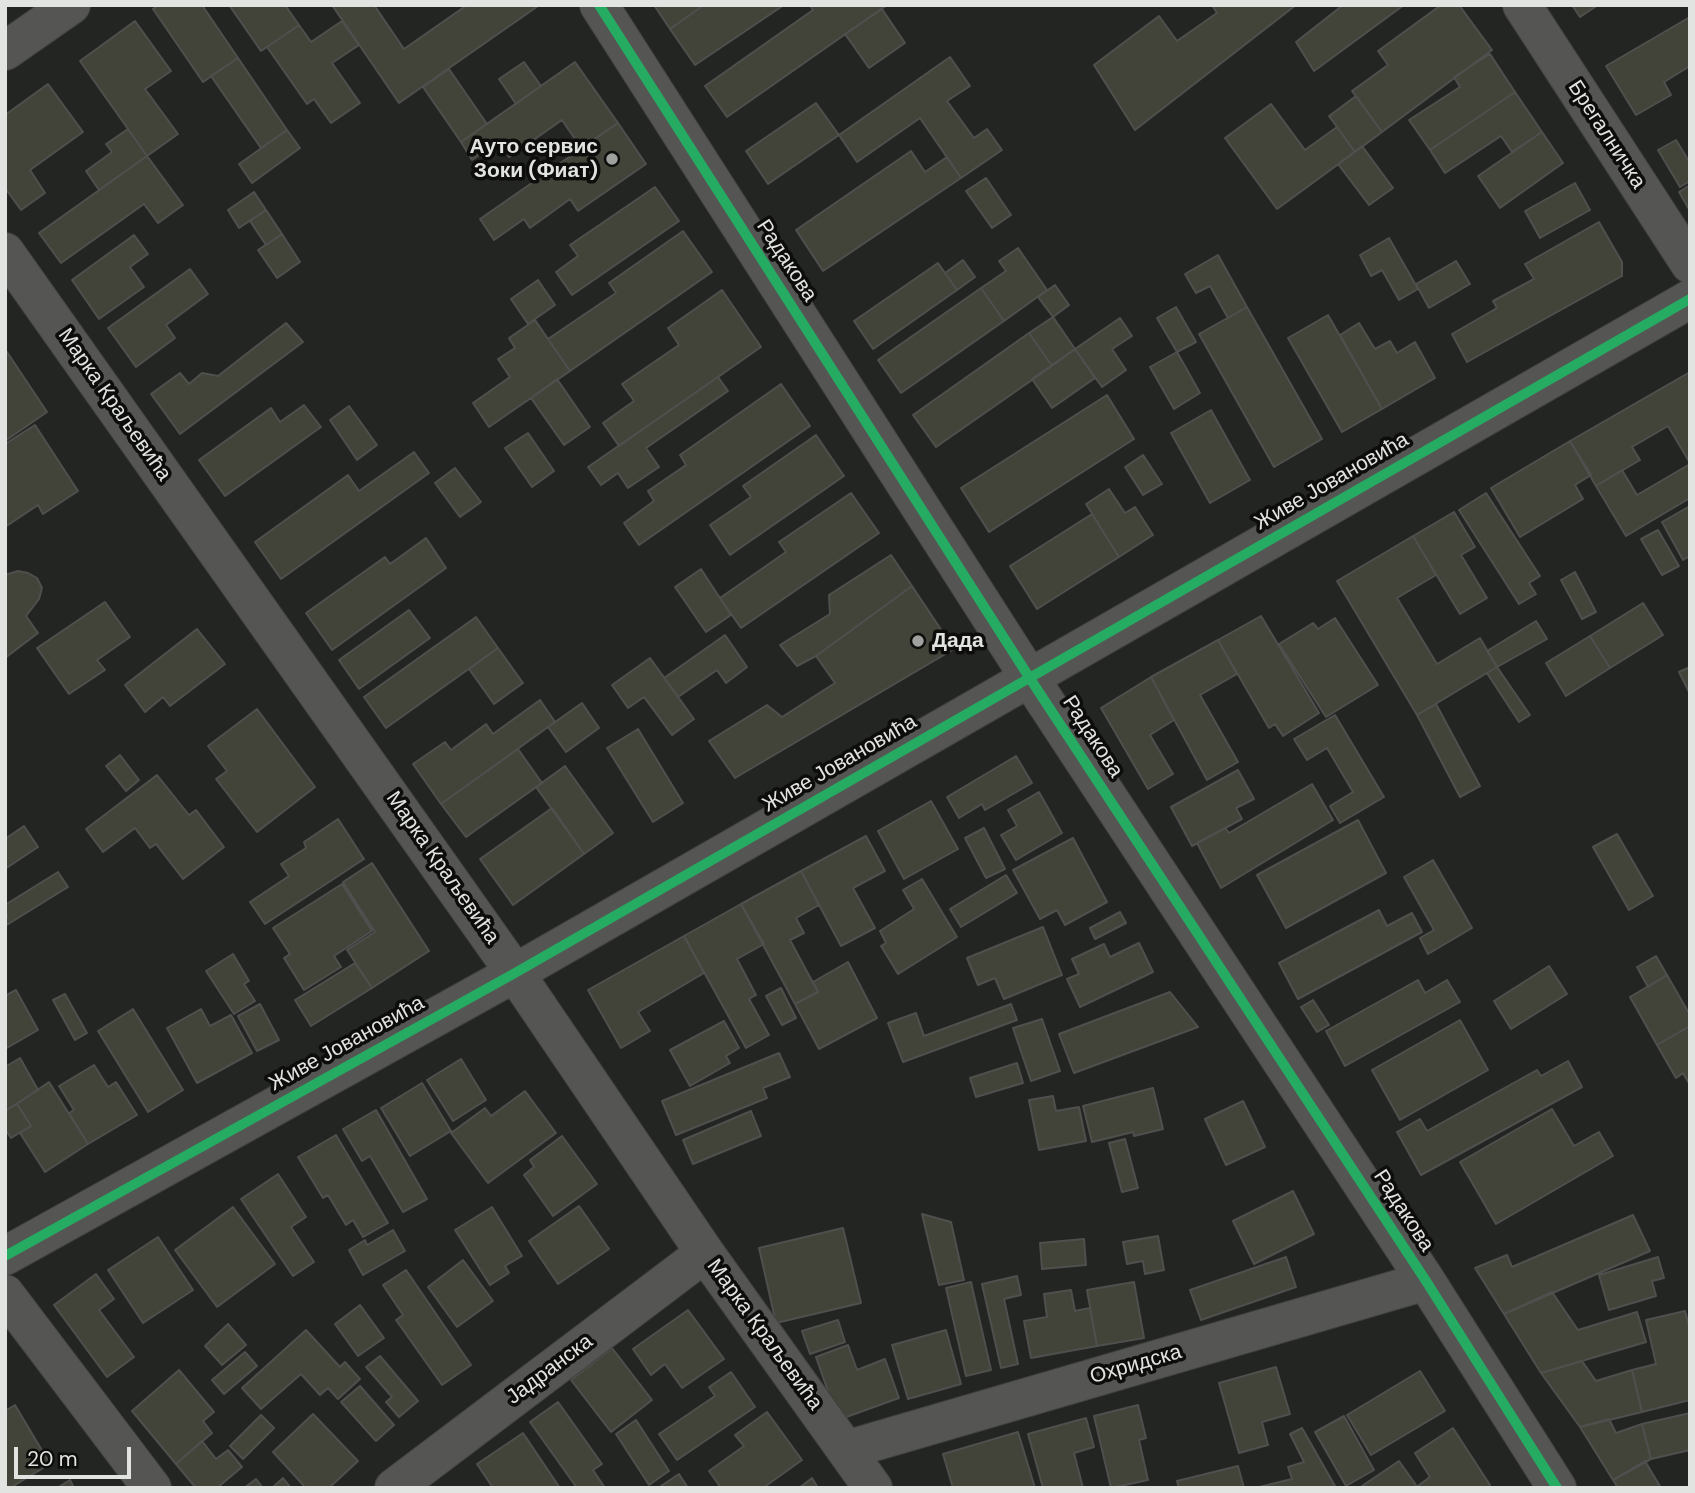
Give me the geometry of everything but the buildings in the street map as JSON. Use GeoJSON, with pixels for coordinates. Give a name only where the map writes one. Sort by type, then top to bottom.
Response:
{"type":"FeatureCollection","features":[{"type":"Feature","properties":{"kind":"street"},"geometry":{"type":"LineString","coordinates":[[5,51],[71,5]]}},
{"type":"Feature","properties":{"kind":"street","name":"Радакова"},"geometry":{"type":"LineString","coordinates":[[599,5],[1029,677],[1426,1281],[1557,1488]]}},
{"type":"Feature","properties":{"kind":"street","name":"Брегалничка"},"geometry":{"type":"LineString","coordinates":[[1522,5],[1690,264]]}},
{"type":"Feature","properties":{"kind":"street","name":"Марка Краљевића"},"geometry":{"type":"LineString","coordinates":[[5,252],[516,973],[705,1253],[873,1488]]}},
{"type":"Feature","properties":{"kind":"street","name":"Живе Јовановића"},"geometry":{"type":"LineString","coordinates":[[5,1256],[516,973],[1690,299]]}},
{"type":"Feature","properties":{"kind":"street","name":"Јадранска"},"geometry":{"type":"LineString","coordinates":[[394,1488],[705,1253]]}},
{"type":"Feature","properties":{"kind":"street","name":"Охридска"},"geometry":{"type":"LineString","coordinates":[[846,1450],[1426,1281]]}},
{"type":"Feature","properties":{"kind":"street"},"geometry":{"type":"LineString","coordinates":[[5,1294],[152,1488]]}},
{"type":"Feature","properties":{"kind":"cycle path"},"geometry":{"type":"LineString","coordinates":[[599,5],[1029,677],[1426,1281],[1557,1488]]}},
{"type":"Feature","properties":{"kind":"cycle path"},"geometry":{"type":"LineString","coordinates":[[5,1256],[515,973],[1690,299]]}},
{"type":"Feature","properties":{"kind":"place","name":"Ауто сервис Зоки (Фиат)"},"geometry":{"type":"Point","coordinates":[612,159]}},
{"type":"Feature","properties":{"kind":"place","name":"Дада"},"geometry":{"type":"Point","coordinates":[918,641]}}]}
